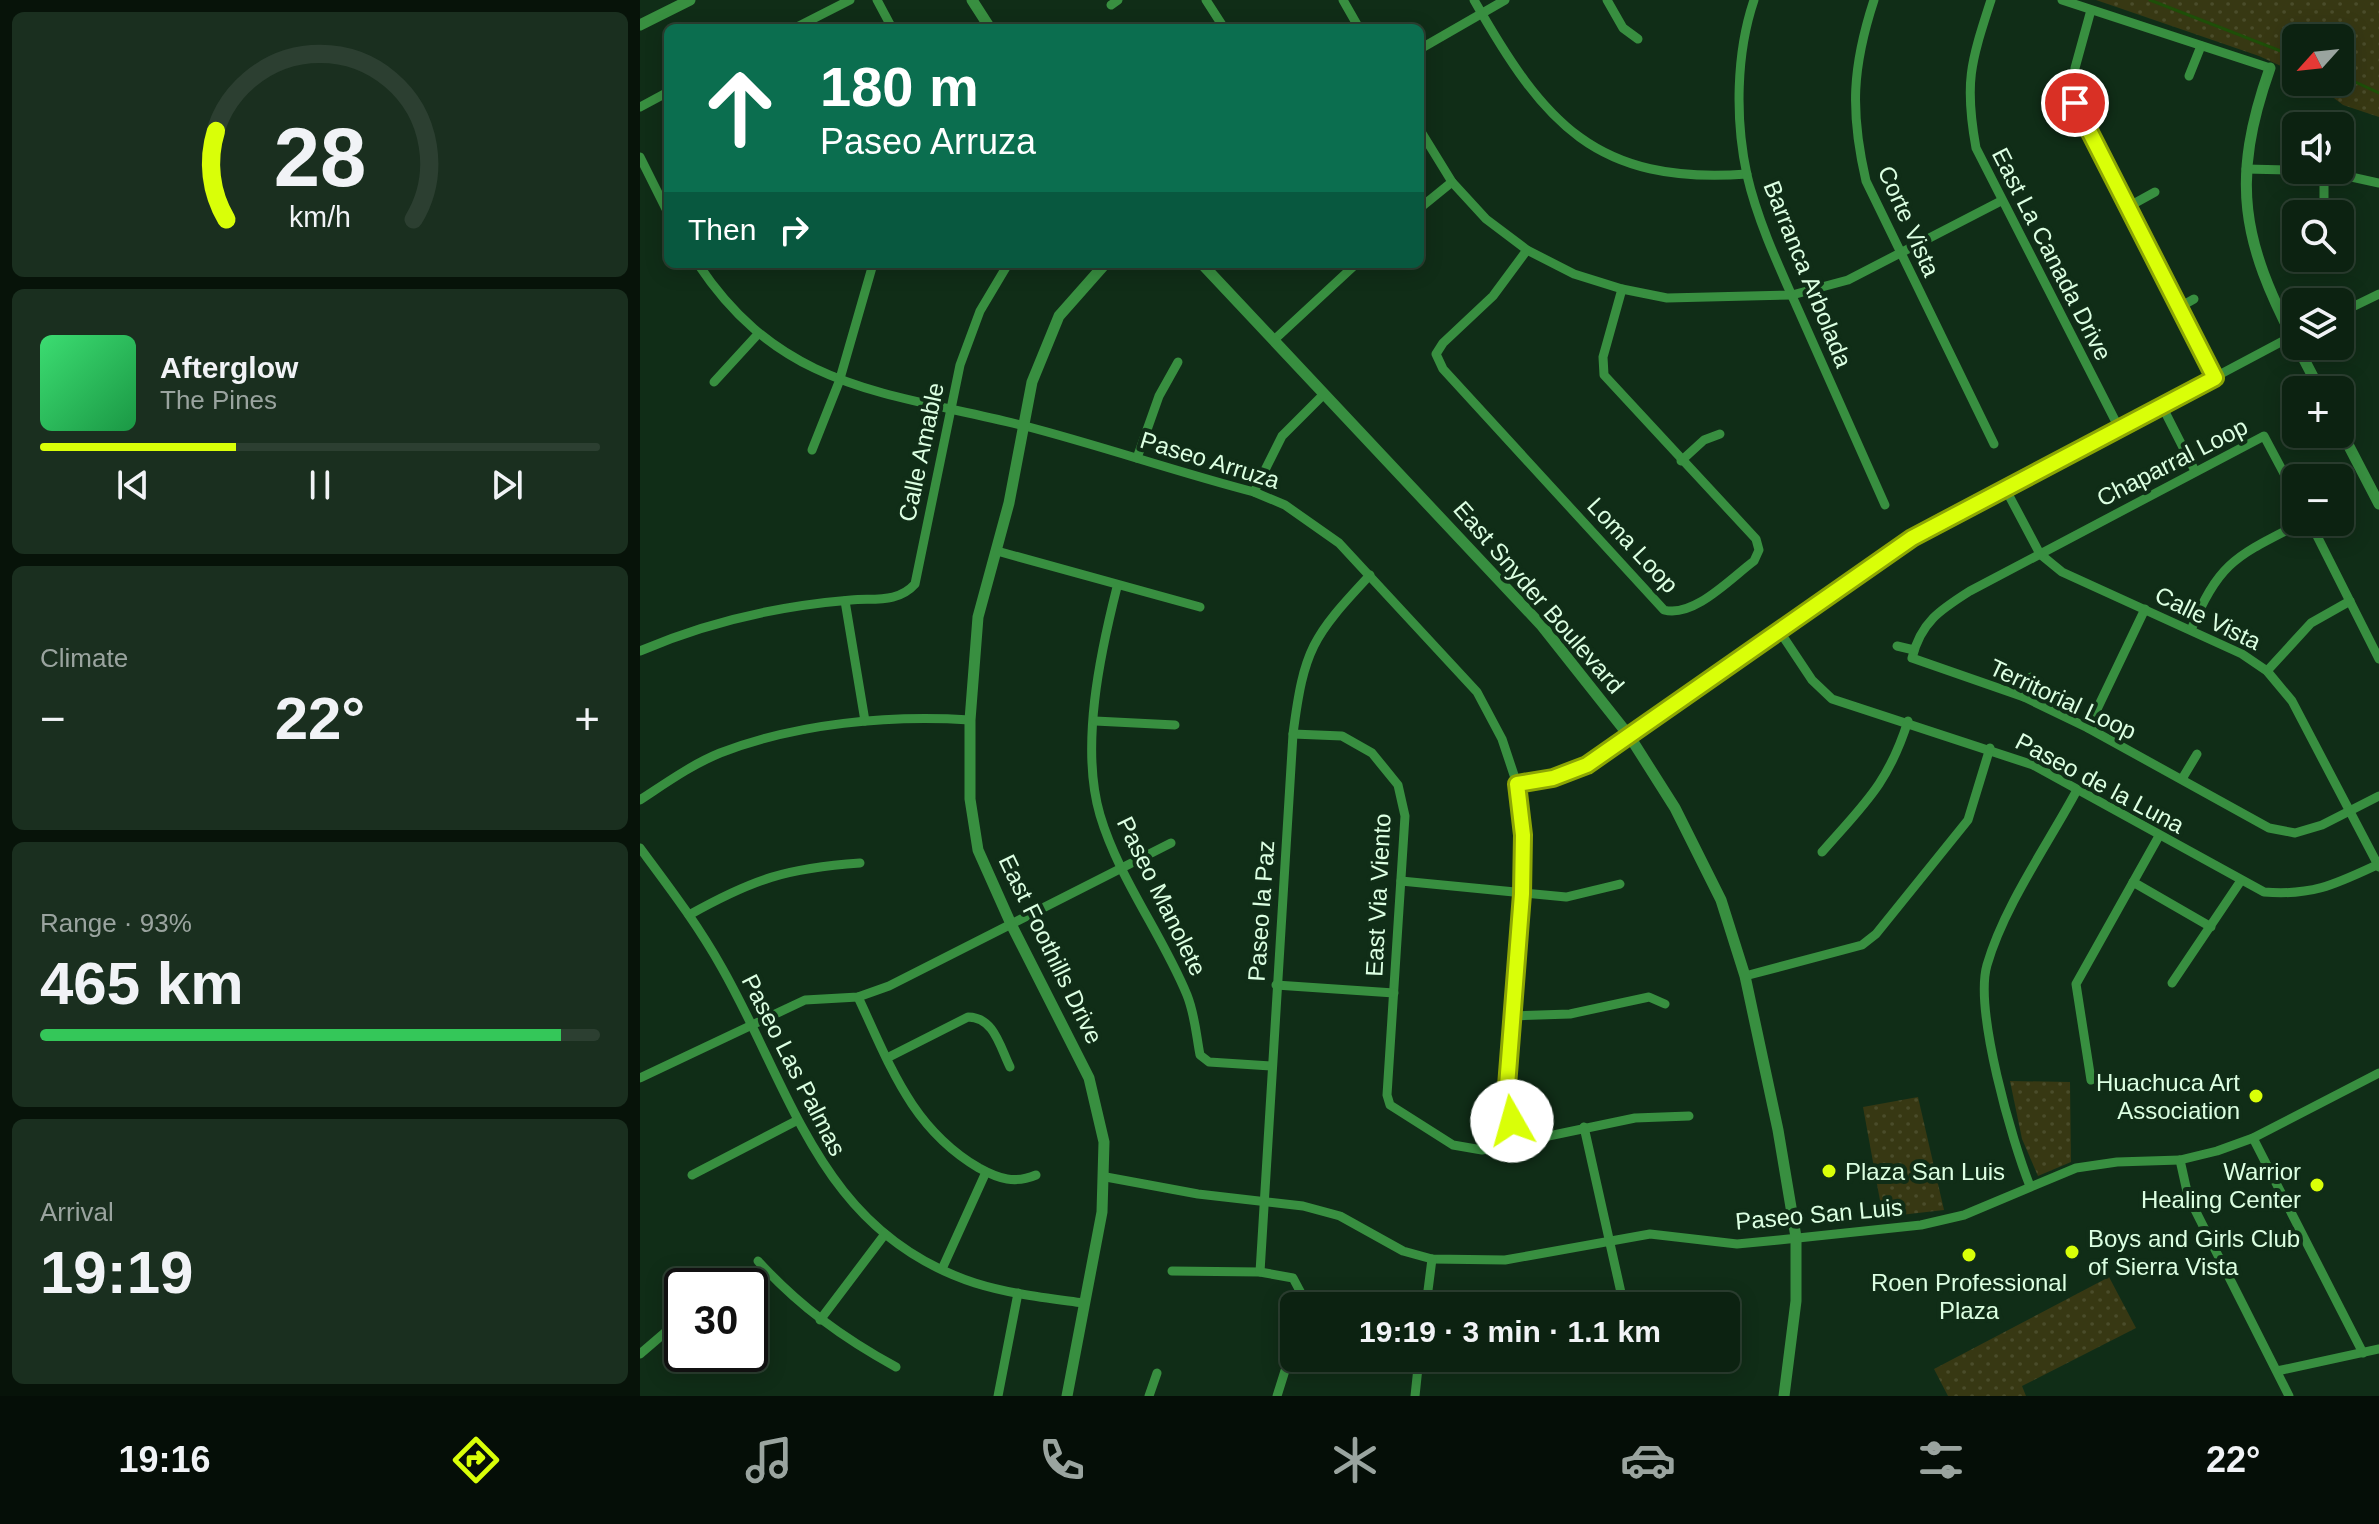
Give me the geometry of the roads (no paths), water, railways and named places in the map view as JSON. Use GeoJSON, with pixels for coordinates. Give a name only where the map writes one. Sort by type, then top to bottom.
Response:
{"type":"FeatureCollection","features":[{"type":"Feature","properties":{"kind":"street"},"geometry":{"type":"LineString","coordinates":[[640,25],[690,0]]}},
{"type":"Feature","properties":{"kind":"street"},"geometry":{"type":"LineString","coordinates":[[803,24],[850,0]]}},
{"type":"Feature","properties":{"kind":"street"},"geometry":{"type":"LineString","coordinates":[[877,0],[890,24]]}},
{"type":"Feature","properties":{"kind":"street"},"geometry":{"type":"LineString","coordinates":[[972,0],[987,24]]}},
{"type":"Feature","properties":{"kind":"street"},"geometry":{"type":"LineString","coordinates":[[1206,0],[1221,24]]}},
{"type":"Feature","properties":{"kind":"street"},"geometry":{"type":"LineString","coordinates":[[1343,0],[1357,24]]}},
{"type":"Feature","properties":{"kind":"street"},"geometry":{"type":"LineString","coordinates":[[1474,0],[1529,91],[1554,118],[1585,142],[1616,160],[1660,173],[1698,178],[1747,174]]}},
{"type":"Feature","properties":{"kind":"street"},"geometry":{"type":"LineString","coordinates":[[1424,47],[1505,0]]}},
{"type":"Feature","properties":{"kind":"street"},"geometry":{"type":"LineString","coordinates":[[1607,0],[1623,28],[1638,39]]}},
{"type":"Feature","properties":{"kind":"street","name":"Barranca Arbolada"},"geometry":{"type":"LineString","coordinates":[[1754,0],[1742,60],[1741,94],[1747,174],[1760,218],[1792,295],[1885,505]]}},
{"type":"Feature","properties":{"kind":"street","name":"Corte Vista"},"geometry":{"type":"LineString","coordinates":[[1874,0],[1860,42],[1853,89],[1856,136],[1866,181],[1994,444]]}},
{"type":"Feature","properties":{"kind":"street","name":"East La Canada Drive"},"geometry":{"type":"LineString","coordinates":[[1991,0],[1969,68],[1968,108],[1976,148],[2119,428]]}},
{"type":"Feature","properties":{"kind":"street"},"geometry":{"type":"LineString","coordinates":[[2062,0],[2270,68],[2249,139],[2247,205],[2259,269],[2282,314]]}},
{"type":"Feature","properties":{"kind":"street"},"geometry":{"type":"LineString","coordinates":[[2091,10],[2075,68],[2075,103],[2215,378]]}},
{"type":"Feature","properties":{"kind":"street"},"geometry":{"type":"LineString","coordinates":[[2189,76],[2201,46]]}},
{"type":"Feature","properties":{"kind":"street"},"geometry":{"type":"LineString","coordinates":[[640,107],[664,94]]}},
{"type":"Feature","properties":{"kind":"street"},"geometry":{"type":"LineString","coordinates":[[1424,136],[1452,182],[1486,219],[1527,250],[1574,274],[1622,289],[1667,298],[1792,295],[1848,280],[2001,201]]}},
{"type":"Feature","properties":{"kind":"street"},"geometry":{"type":"LineString","coordinates":[[640,157],[664,205]]}},
{"type":"Feature","properties":{"kind":"street"},"geometry":{"type":"LineString","coordinates":[[2246,169],[2282,170]]}},
{"type":"Feature","properties":{"kind":"street"},"geometry":{"type":"LineString","coordinates":[[2354,178],[2379,183]]}},
{"type":"Feature","properties":{"kind":"street"},"geometry":{"type":"LineString","coordinates":[[1424,205],[1452,182]]}},
{"type":"Feature","properties":{"kind":"street"},"geometry":{"type":"LineString","coordinates":[[2126,208],[2155,192]]}},
{"type":"Feature","properties":{"kind":"street","name":"Loma Loop"},"geometry":{"type":"LineString","coordinates":[[1527,250],[1493,296],[1443,343],[1436,354],[1443,369],[1664,610],[1676,613],[1689,608],[1754,561],[1759,550],[1756,539],[1604,375],[1603,357],[1622,289]]}},
{"type":"Feature","properties":{"kind":"street","name":"Paseo Arruza"},"geometry":{"type":"LineString","coordinates":[[701,268],[711,284],[758,334],[799,363],[839,382],[951,412],[1022,426],[1254,492],[1312,520],[1370,575],[1477,692],[1502,739],[1517,784],[1523,835],[1522,894],[1506,1099],[1518,1142]]}},
{"type":"Feature","properties":{"kind":"street"},"geometry":{"type":"LineString","coordinates":[[812,450],[839,382],[872,268]]}},
{"type":"Feature","properties":{"kind":"street","name":"Calle Amable"},"geometry":{"type":"LineString","coordinates":[[640,651],[684,632],[747,615],[845,601],[895,598],[907,594],[915,584],[970,335],[994,283],[1005,268]]}},
{"type":"Feature","properties":{"kind":"street","name":"East Foothills Drive"},"geometry":{"type":"LineString","coordinates":[[1067,1396],[1106,1177],[1098,1105],[1089,1078],[1011,924],[978,850],[970,799],[970,720],[978,617],[997,551],[1022,426],[1044,345],[1059,316],[1101,268]]}},
{"type":"Feature","properties":{"kind":"street","name":"East Snyder Boulevard"},"geometry":{"type":"LineString","coordinates":[[1206,268],[1542,626],[1630,737],[1675,808],[1721,900],[1745,976],[1776,1116],[1796,1237],[1796,1301],[1784,1396]]}},
{"type":"Feature","properties":{"kind":"street"},"geometry":{"type":"LineString","coordinates":[[1274,340],[1352,268]]}},
{"type":"Feature","properties":{"kind":"street"},"geometry":{"type":"LineString","coordinates":[[2354,306],[2379,294]]}},
{"type":"Feature","properties":{"kind":"street"},"geometry":{"type":"LineString","coordinates":[[2178,308],[2194,299]]}},
{"type":"Feature","properties":{"kind":"street"},"geometry":{"type":"LineString","coordinates":[[714,382],[758,334]]}},
{"type":"Feature","properties":{"kind":"street"},"geometry":{"type":"LineString","coordinates":[[1517,784],[1553,778],[1587,765],[1912,538],[2215,378],[2282,346]]}},
{"type":"Feature","properties":{"kind":"street"},"geometry":{"type":"LineString","coordinates":[[1137,458],[1159,396],[1178,362]]}},
{"type":"Feature","properties":{"kind":"street"},"geometry":{"type":"LineString","coordinates":[[1254,492],[1282,436],[1324,394]]}},
{"type":"Feature","properties":{"kind":"street"},"geometry":{"type":"LineString","coordinates":[[2162,406],[2195,471]]}},
{"type":"Feature","properties":{"kind":"street"},"geometry":{"type":"LineString","coordinates":[[1681,461],[1704,440],[1720,434]]}},
{"type":"Feature","properties":{"kind":"street","name":"Chaparral Loop"},"geometry":{"type":"LineString","coordinates":[[2040,554],[2264,436],[2282,470]]}},
{"type":"Feature","properties":{"kind":"street"},"geometry":{"type":"LineString","coordinates":[[2350,448],[2379,504]]}},
{"type":"Feature","properties":{"kind":"street","name":"Calle Vista"},"geometry":{"type":"LineString","coordinates":[[2005,488],[2040,554],[2062,572],[2242,654],[2267,671],[2292,701],[2379,865]]}},
{"type":"Feature","properties":{"kind":"street"},"geometry":{"type":"LineString","coordinates":[[2191,630],[2206,592],[2227,565],[2282,534]]}},
{"type":"Feature","properties":{"kind":"street"},"geometry":{"type":"LineString","coordinates":[[2317,536],[2379,659]]}},
{"type":"Feature","properties":{"kind":"street"},"geometry":{"type":"LineString","coordinates":[[997,551],[1117,587],[1200,607]]}},
{"type":"Feature","properties":{"kind":"street"},"geometry":{"type":"LineString","coordinates":[[1897,646],[1914,650],[1918,634],[1938,611],[2040,554]]}},
{"type":"Feature","properties":{"kind":"street","name":"Paseo la Paz"},"geometry":{"type":"LineString","coordinates":[[1260,1272],[1293,734],[1301,675],[1325,623],[1370,575]]}},
{"type":"Feature","properties":{"kind":"street","name":"Paseo Manolete"},"geometry":{"type":"LineString","coordinates":[[1117,587],[1101,652],[1095,721],[1093,768],[1100,814],[1122,868],[1187,996],[1200,1055],[1209,1062],[1271,1066]]}},
{"type":"Feature","properties":{"kind":"street"},"geometry":{"type":"LineString","coordinates":[[845,601],[865,721]]}},
{"type":"Feature","properties":{"kind":"street"},"geometry":{"type":"LineString","coordinates":[[2267,671],[2311,623],[2350,601]]}},
{"type":"Feature","properties":{"kind":"street"},"geometry":{"type":"LineString","coordinates":[[2088,728],[2145,609]]}},
{"type":"Feature","properties":{"kind":"street","name":"Paseo de la Luna"},"geometry":{"type":"LineString","coordinates":[[1780,632],[1812,680],[1832,699],[1908,721],[2033,765],[2240,882],[2264,892],[2295,894],[2324,889],[2379,865]]}},
{"type":"Feature","properties":{"kind":"street","name":"Territorial Loop"},"geometry":{"type":"LineString","coordinates":[[1914,650],[1912,658],[2024,697],[2088,728],[2269,828],[2295,833],[2349,812]]}},
{"type":"Feature","properties":{"kind":"street"},"geometry":{"type":"LineString","coordinates":[[2024,697],[2031,677]]}},
{"type":"Feature","properties":{"kind":"street"},"geometry":{"type":"LineString","coordinates":[[640,800],[678,774],[720,754],[765,740],[865,721],[916,716],[970,720]]}},
{"type":"Feature","properties":{"kind":"street"},"geometry":{"type":"LineString","coordinates":[[1095,721],[1175,725]]}},
{"type":"Feature","properties":{"kind":"street"},"geometry":{"type":"LineString","coordinates":[[1822,852],[1881,786],[1895,761],[1908,721]]}},
{"type":"Feature","properties":{"kind":"street","name":"East Via Viento"},"geometry":{"type":"LineString","coordinates":[[1293,734],[1342,736],[1372,753],[1398,785],[1405,816],[1387,1095],[1390,1105],[1453,1145],[1482,1150],[1635,1118],[1689,1116]]}},
{"type":"Feature","properties":{"kind":"street"},"geometry":{"type":"LineString","coordinates":[[1745,976],[1862,945],[1876,934],[1968,820],[1990,748]]}},
{"type":"Feature","properties":{"kind":"street"},"geometry":{"type":"LineString","coordinates":[[2182,779],[2197,754]]}},
{"type":"Feature","properties":{"kind":"street"},"geometry":{"type":"LineString","coordinates":[[2030,1186],[2013,1145],[2000,1089],[1984,993],[1986,968],[1999,931],[2077,790]]}},
{"type":"Feature","properties":{"kind":"street"},"geometry":{"type":"LineString","coordinates":[[2349,812],[2379,796]]}},
{"type":"Feature","properties":{"kind":"street"},"geometry":{"type":"LineString","coordinates":[[2091,1080],[2076,984],[2159,836]]}},
{"type":"Feature","properties":{"kind":"street"},"geometry":{"type":"LineString","coordinates":[[640,1078],[805,1000],[858,997],[889,986],[1171,843]]}},
{"type":"Feature","properties":{"kind":"street","name":"Paseo Las Palmas"},"geometry":{"type":"LineString","coordinates":[[640,848],[689,915],[723,969],[796,1121],[822,1166],[848,1200],[885,1234],[942,1269],[974,1283],[1083,1303]]}},
{"type":"Feature","properties":{"kind":"street"},"geometry":{"type":"LineString","coordinates":[[689,915],[740,886],[774,874],[808,867],[860,863]]}},
{"type":"Feature","properties":{"kind":"street"},"geometry":{"type":"LineString","coordinates":[[1401,881],[1566,897],[1620,884]]}},
{"type":"Feature","properties":{"kind":"street"},"geometry":{"type":"LineString","coordinates":[[2133,882],[2211,927]]}},
{"type":"Feature","properties":{"kind":"street"},"geometry":{"type":"LineString","coordinates":[[2172,983],[2240,882]]}},
{"type":"Feature","properties":{"kind":"street"},"geometry":{"type":"LineString","coordinates":[[1276,985],[1394,993]]}},
{"type":"Feature","properties":{"kind":"street"},"geometry":{"type":"LineString","coordinates":[[858,997],[912,1108],[934,1136],[956,1155],[1003,1180],[1022,1181],[1036,1175]]}},
{"type":"Feature","properties":{"kind":"street"},"geometry":{"type":"LineString","coordinates":[[1512,1016],[1570,1014],[1649,997],[1665,1004]]}},
{"type":"Feature","properties":{"kind":"street"},"geometry":{"type":"LineString","coordinates":[[887,1058],[968,1017],[981,1017],[990,1024],[1010,1067]]}},
{"type":"Feature","properties":{"kind":"street","name":"Paseo San Luis"},"geometry":{"type":"LineString","coordinates":[[1106,1177],[1198,1194],[1264,1199],[1340,1216],[1403,1251],[1432,1259],[1472,1263],[1505,1260],[1609,1244],[1650,1234],[1737,1244],[1921,1225],[1964,1215],[2076,1168],[2104,1163],[2180,1160],[2253,1138],[2379,1073]]}},
{"type":"Feature","properties":{"kind":"street"},"geometry":{"type":"LineString","coordinates":[[692,1175],[796,1121]]}},
{"type":"Feature","properties":{"kind":"street"},"geometry":{"type":"LineString","coordinates":[[1584,1127],[1621,1292]]}},
{"type":"Feature","properties":{"kind":"street"},"geometry":{"type":"LineString","coordinates":[[2253,1138],[2363,1353]]}},
{"type":"Feature","properties":{"kind":"street"},"geometry":{"type":"LineString","coordinates":[[2180,1160],[2188,1196],[2289,1396]]}},
{"type":"Feature","properties":{"kind":"street"},"geometry":{"type":"LineString","coordinates":[[942,1269],[986,1172]]}},
{"type":"Feature","properties":{"kind":"street"},"geometry":{"type":"LineString","coordinates":[[820,1320],[885,1234]]}},
{"type":"Feature","properties":{"kind":"street"},"geometry":{"type":"LineString","coordinates":[[1428,1292],[1432,1259]]}},
{"type":"Feature","properties":{"kind":"street"},"geometry":{"type":"LineString","coordinates":[[758,1261],[787,1292],[820,1320],[849,1341],[896,1367]]}},
{"type":"Feature","properties":{"kind":"street"},"geometry":{"type":"LineString","coordinates":[[1172,1271],[1260,1272],[1293,1278],[1299,1292]]}},
{"type":"Feature","properties":{"kind":"street"},"geometry":{"type":"LineString","coordinates":[[998,1396],[1018,1293]]}},
{"type":"Feature","properties":{"kind":"street"},"geometry":{"type":"LineString","coordinates":[[640,1354],[664,1333]]}},
{"type":"Feature","properties":{"kind":"street"},"geometry":{"type":"LineString","coordinates":[[2277,1371],[2379,1349]]}},
{"type":"Feature","properties":{"kind":"street"},"geometry":{"type":"LineString","coordinates":[[1277,1396],[1285,1372]]}},
{"type":"Feature","properties":{"kind":"street"},"geometry":{"type":"LineString","coordinates":[[1415,1396],[1418,1372]]}},
{"type":"Feature","properties":{"kind":"street"},"geometry":{"type":"LineString","coordinates":[[1149,1396],[1157,1373]]}},
{"type":"Feature","properties":{"kind":"waterway"},"geometry":{"type":"LineString","coordinates":[[2150,0],[2282,52]]}},
{"type":"Feature","properties":{"kind":"waterway"},"geometry":{"type":"LineString","coordinates":[[2354,81],[2379,93]]}},
{"type":"Feature","properties":{"kind":"place","name":"Huachuca Art Association"},"geometry":{"type":"Point","coordinates":[2256,1096]}},
{"type":"Feature","properties":{"kind":"place","name":"Plaza San Luis"},"geometry":{"type":"Point","coordinates":[1829,1171]}},
{"type":"Feature","properties":{"kind":"place","name":"Warrior Healing Center"},"geometry":{"type":"Point","coordinates":[2317,1185]}},
{"type":"Feature","properties":{"kind":"place","name":"Boys and Girls Club of Sierra Vista"},"geometry":{"type":"Point","coordinates":[2072,1252]}},
{"type":"Feature","properties":{"kind":"place","name":"Roen Professional Plaza"},"geometry":{"type":"Point","coordinates":[1969,1255]}}]}
